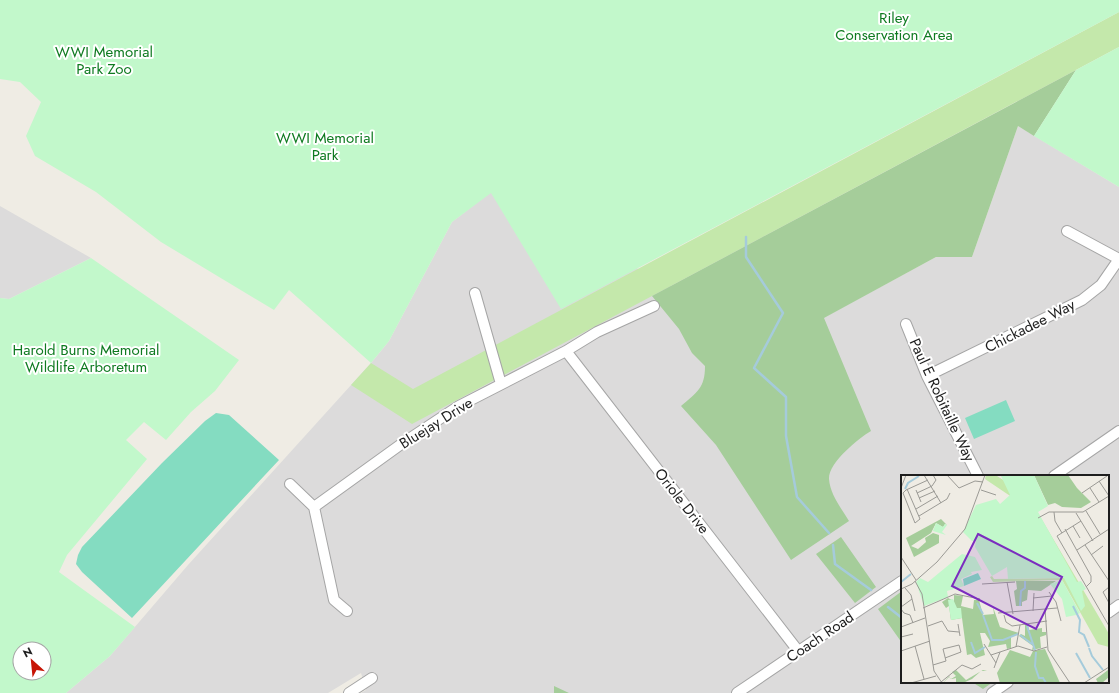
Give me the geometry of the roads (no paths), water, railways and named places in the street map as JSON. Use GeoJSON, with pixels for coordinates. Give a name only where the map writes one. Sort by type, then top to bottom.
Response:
{"type":"FeatureCollection","features":[{"type":"Feature","properties":{"kind":"street"},"geometry":{"type":"LineString","coordinates":[[1066,231],[1119,259]]}},
{"type":"Feature","properties":{"kind":"street","name":"Chickadee Way"},"geometry":{"type":"LineString","coordinates":[[927,376],[1082,300],[1100,285],[1119,259]]}},
{"type":"Feature","properties":{"kind":"street"},"geometry":{"type":"LineString","coordinates":[[475,293],[501,384]]}},
{"type":"Feature","properties":{"kind":"street","name":"Bluejay Drive"},"geometry":{"type":"LineString","coordinates":[[314,507],[400,445],[459,406],[566,351],[597,332],[654,306]]}},
{"type":"Feature","properties":{"kind":"street","name":"Paul E Robitaille Way"},"geometry":{"type":"LineString","coordinates":[[906,324],[927,376],[977,475]]}},
{"type":"Feature","properties":{"kind":"street","name":"Oriole Drive"},"geometry":{"type":"LineString","coordinates":[[566,351],[799,652]]}},
{"type":"Feature","properties":{"kind":"street"},"geometry":{"type":"LineString","coordinates":[[1055,475],[1118,433]]}},
{"type":"Feature","properties":{"kind":"street"},"geometry":{"type":"LineString","coordinates":[[290,484],[314,507],[334,600],[347,611]]}},
{"type":"Feature","properties":{"kind":"street","name":"Coach Road"},"geometry":{"type":"LineString","coordinates":[[737,693],[799,652],[901,581]]}},
{"type":"Feature","properties":{"kind":"street"},"geometry":{"type":"LineString","coordinates":[[1109,612],[1119,605]]}},
{"type":"Feature","properties":{"kind":"street"},"geometry":{"type":"LineString","coordinates":[[349,693],[372,678]]}},
{"type":"Feature","properties":{"kind":"street"},"geometry":{"type":"LineString","coordinates":[[992,693],[1007,683]]}},
{"type":"Feature","properties":{"kind":"waterway"},"geometry":{"type":"LineString","coordinates":[[746,237],[746,257],[783,313],[754,368],[786,397],[786,436],[797,497],[829,533]]}},
{"type":"Feature","properties":{"kind":"waterway"},"geometry":{"type":"LineString","coordinates":[[833,545],[835,564],[871,590]]}},
{"type":"Feature","properties":{"kind":"waterway"},"geometry":{"type":"LineString","coordinates":[[888,607],[901,617]]}},
{"type":"Feature","properties":{"kind":"park label","name":"Riley Conservation Area"},"geometry":{"type":"Point","coordinates":[894,26]}},
{"type":"Feature","properties":{"kind":"park label","name":"WWI Memorial Park Zoo"},"geometry":{"type":"Point","coordinates":[104,60]}},
{"type":"Feature","properties":{"kind":"park label","name":"WWI Memorial Park"},"geometry":{"type":"Point","coordinates":[325,146]}},
{"type":"Feature","properties":{"kind":"park label","name":"Harold Burns Memorial Wildlife Arboretum"},"geometry":{"type":"Point","coordinates":[86,358]}}]}
